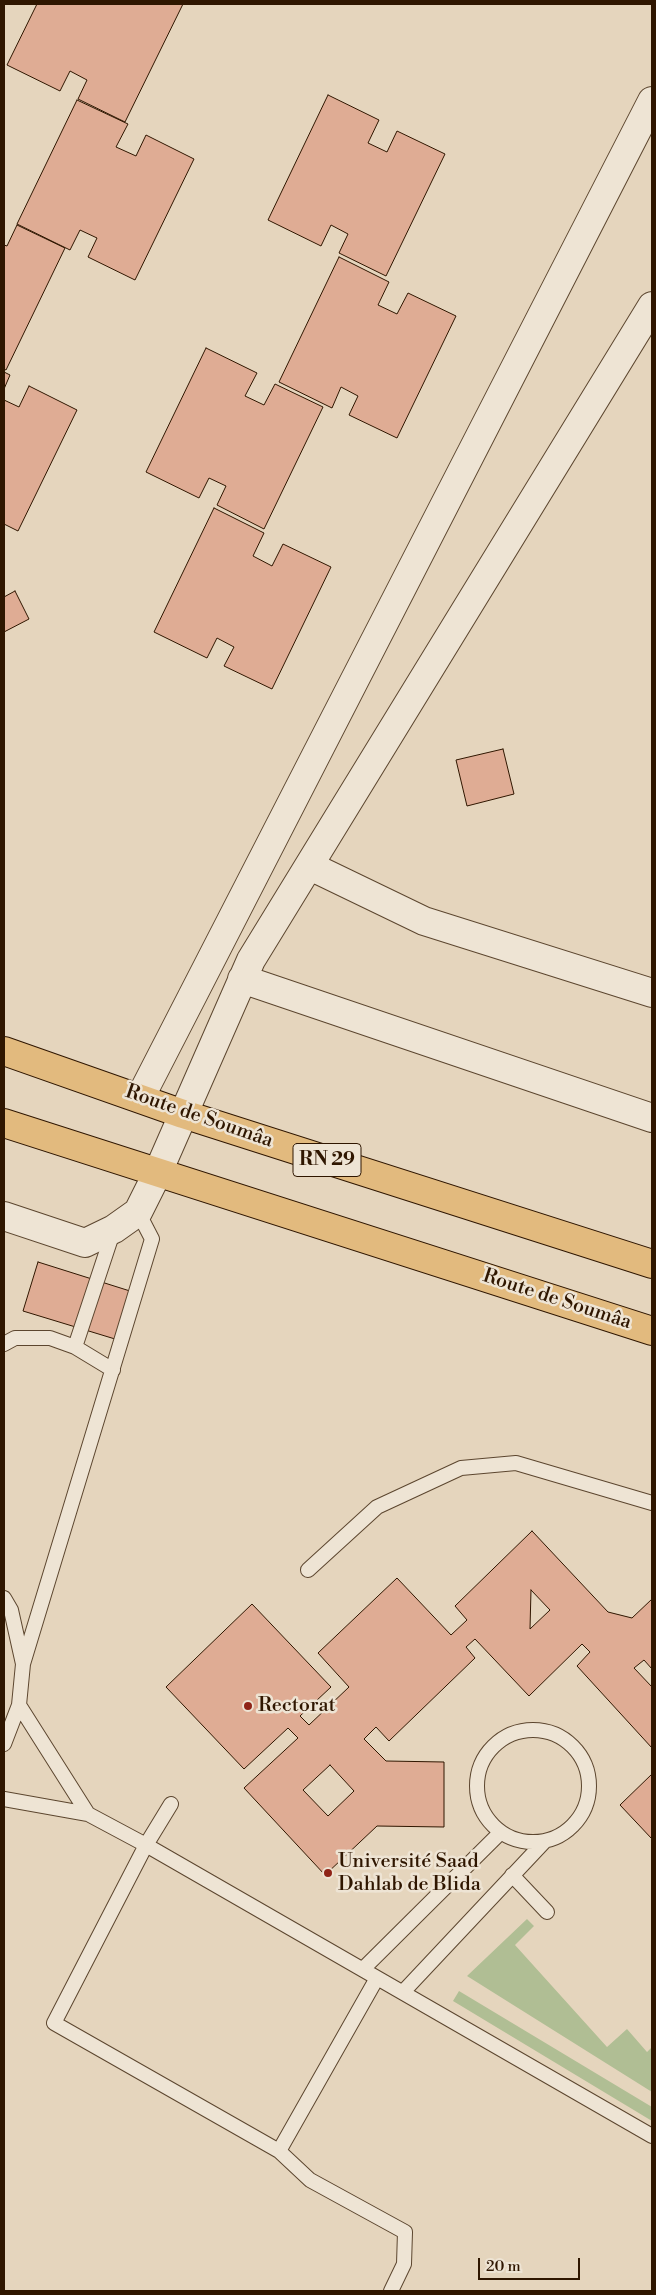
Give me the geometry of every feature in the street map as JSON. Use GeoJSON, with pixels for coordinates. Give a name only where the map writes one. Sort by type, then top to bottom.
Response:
{"type":"FeatureCollection","features":[{"type":"Feature","properties":{"kind":"highway","name":"Route de Soumâa"},"geometry":{"type":"LineString","coordinates":[[4,1051],[183,1114],[652,1264]]}},
{"type":"Feature","properties":{"kind":"highway","name":"Route de Soumâa"},"geometry":{"type":"LineString","coordinates":[[4,1123],[652,1331]]}},
{"type":"Feature","properties":{"kind":"street"},"geometry":{"type":"LineString","coordinates":[[140,1098],[652,101]]}},
{"type":"Feature","properties":{"kind":"street"},"geometry":{"type":"LineString","coordinates":[[4,1216],[85,1243],[114,1229],[138,1212],[158,1172],[242,979],[652,306]]}},
{"type":"Feature","properties":{"kind":"street"},"geometry":{"type":"LineString","coordinates":[[310,866],[424,921],[652,993]]}},
{"type":"Feature","properties":{"kind":"street"},"geometry":{"type":"LineString","coordinates":[[242,979],[652,1118]]}},
{"type":"Feature","properties":{"kind":"lane"},"geometry":{"type":"LineString","coordinates":[[4,1744],[19,1706],[22,1664],[152,1239],[138,1212]]}},
{"type":"Feature","properties":{"kind":"lane"},"geometry":{"type":"LineString","coordinates":[[75,1347],[114,1229]]}},
{"type":"Feature","properties":{"kind":"lane"},"geometry":{"type":"LineString","coordinates":[[4,1344],[15,1338],[50,1338],[75,1347],[113,1370]]}},
{"type":"Feature","properties":{"kind":"lane"},"geometry":{"type":"LineString","coordinates":[[308,1570],[377,1507],[461,1468],[516,1463],[652,1503]]}},
{"type":"Feature","properties":{"kind":"lane"},"geometry":{"type":"LineString","coordinates":[[4,1598],[11,1610],[22,1664]]}},
{"type":"Feature","properties":{"kind":"lane"},"geometry":{"type":"LineString","coordinates":[[19,1706],[88,1814]]}},
{"type":"Feature","properties":{"kind":"lane"},"geometry":{"type":"LineString","coordinates":[[529,1729],[548,1731],[565,1740],[578,1753],[586,1770],[589,1788],[585,1807],[576,1823],[561,1835],[544,1842],[526,1842],[509,1837],[501,1832],[482,1813],[477,1794],[477,1776],[483,1758],[495,1743],[511,1733],[529,1729]]}},
{"type":"Feature","properties":{"kind":"lane"},"geometry":{"type":"LineString","coordinates":[[4,1799],[88,1814],[146,1845],[652,2136]]}},
{"type":"Feature","properties":{"kind":"lane"},"geometry":{"type":"LineString","coordinates":[[171,1804],[146,1845],[54,2023],[279,2151],[310,2180],[405,2232],[404,2264],[391,2291]]}},
{"type":"Feature","properties":{"kind":"lane"},"geometry":{"type":"LineString","coordinates":[[363,1969],[501,1832]]}},
{"type":"Feature","properties":{"kind":"lane"},"geometry":{"type":"LineString","coordinates":[[402,1992],[544,1842]]}},
{"type":"Feature","properties":{"kind":"lane"},"geometry":{"type":"LineString","coordinates":[[512,1875],[547,1912]]}},
{"type":"Feature","properties":{"kind":"lane"},"geometry":{"type":"LineString","coordinates":[[279,2151],[377,1978]]}},
{"type":"Feature","properties":{"kind":"green space"},"geometry":{"type":"Polygon","coordinates":[[[527,1919],[534,1926],[515,1945],[607,2047],[627,2029],[647,2052],[652,2047],[652,2092],[467,1976],[527,1919]]]}},
{"type":"Feature","properties":{"kind":"green space"},"geometry":{"type":"Polygon","coordinates":[[[459,1991],[652,2107],[652,2121],[453,2001],[459,1991]]]}},
{"type":"Feature","properties":{"kind":"building"},"geometry":{"type":"Polygon","coordinates":[[[37,4],[183,4],[125,122],[78,99],[87,80],[70,71],[60,91],[7,65],[37,4]]]}},
{"type":"Feature","properties":{"kind":"building"},"geometry":{"type":"Polygon","coordinates":[[[328,95],[379,120],[368,143],[387,152],[397,131],[445,154],[386,276],[339,253],[348,234],[331,225],[321,246],[268,220],[328,95]]]}},
{"type":"Feature","properties":{"kind":"building"},"geometry":{"type":"Polygon","coordinates":[[[77,100],[128,124],[116,147],[136,156],[146,135],[194,159],[135,280],[88,257],[97,238],[80,230],[70,250],[17,224],[77,100]]]}},
{"type":"Feature","properties":{"kind":"building"},"geometry":{"type":"Polygon","coordinates":[[[17,225],[65,248],[6,370],[4,369],[4,245],[7,246],[17,225]]]}},
{"type":"Feature","properties":{"kind":"building"},"geometry":{"type":"Polygon","coordinates":[[[339,257],[389,282],[378,305],[397,314],[408,293],[456,316],[397,438],[349,415],[358,396],[341,387],[332,408],[279,382],[339,257]]]}},
{"type":"Feature","properties":{"kind":"building"},"geometry":{"type":"Polygon","coordinates":[[[206,348],[257,373],[245,396],[264,405],[275,384],[323,407],[264,529],[217,505],[226,486],[209,478],[199,498],[146,472],[206,348]]]}},
{"type":"Feature","properties":{"kind":"building"},"geometry":{"type":"Polygon","coordinates":[[[4,372],[10,375],[4,389],[4,372]]]}},
{"type":"Feature","properties":{"kind":"building"},"geometry":{"type":"Polygon","coordinates":[[[29,386],[77,410],[18,531],[4,524],[4,400],[19,407],[29,386]]]}},
{"type":"Feature","properties":{"kind":"building"},"geometry":{"type":"Polygon","coordinates":[[[214,508],[264,533],[253,556],[272,566],[283,544],[331,567],[272,689],[224,666],[234,647],[217,638],[207,658],[154,632],[214,508]]]}},
{"type":"Feature","properties":{"kind":"building"},"geometry":{"type":"Polygon","coordinates":[[[15,591],[29,619],[4,632],[4,597],[15,591]]]}},
{"type":"Feature","properties":{"kind":"building"},"geometry":{"type":"Polygon","coordinates":[[[503,749],[514,794],[467,806],[456,760],[503,749]]]}},
{"type":"Feature","properties":{"kind":"building"},"geometry":{"type":"Polygon","coordinates":[[[38,1262],[130,1291],[115,1339],[23,1311],[38,1262]]]}},
{"type":"Feature","properties":{"kind":"building","name":"Rectorat"},"geometry":{"type":"Polygon","coordinates":[[[532,1531],[608,1612],[632,1618],[652,1599],[652,1669],[644,1660],[634,1668],[652,1687],[652,1748],[577,1666],[590,1652],[582,1644],[529,1696],[475,1639],[466,1647],[475,1658],[389,1741],[376,1727],[364,1739],[386,1761],[444,1762],[444,1827],[377,1826],[325,1875],[244,1788],[298,1738],[288,1728],[244,1769],[166,1687],[252,1604],[331,1687],[300,1716],[309,1725],[349,1687],[318,1653],[397,1578],[451,1635],[467,1620],[455,1606],[532,1531]],[[531,1590],[530,1629],[550,1610],[531,1590]],[[330,1765],[303,1790],[328,1816],[354,1791],[330,1765]]]}},
{"type":"Feature","properties":{"kind":"building"},"geometry":{"type":"Polygon","coordinates":[[[652,1774],[652,1839],[620,1805],[652,1774]]]}},
{"type":"Feature","properties":{"kind":"place","name":"Rectorat"},"geometry":{"type":"Point","coordinates":[248,1706]}},
{"type":"Feature","properties":{"kind":"place","name":"Université Saad Dahlab de Blida"},"geometry":{"type":"Point","coordinates":[328,1873]}}]}
